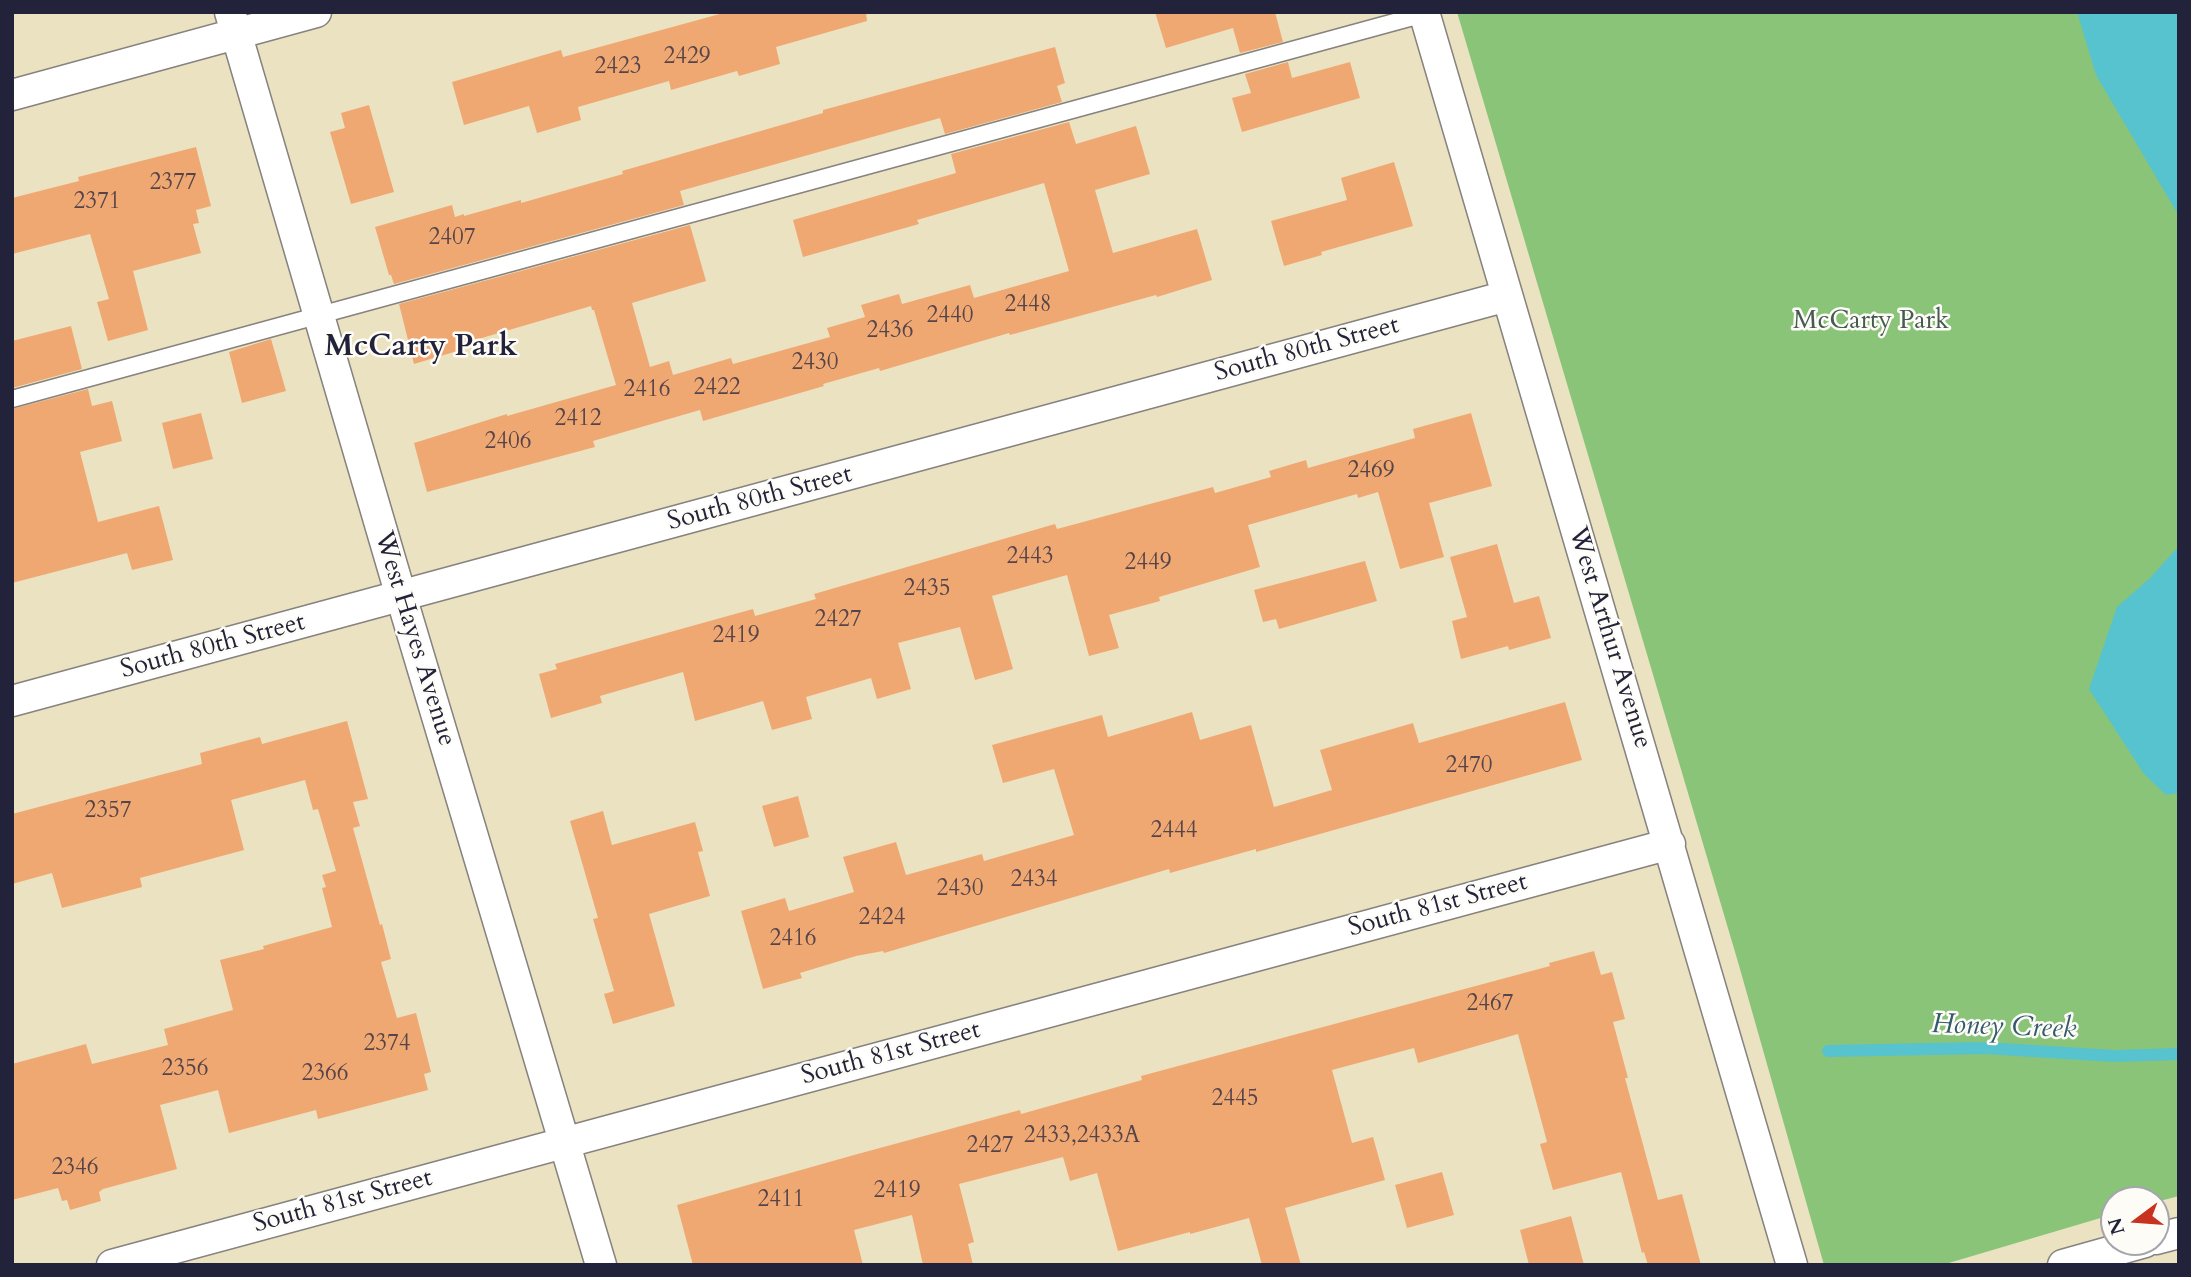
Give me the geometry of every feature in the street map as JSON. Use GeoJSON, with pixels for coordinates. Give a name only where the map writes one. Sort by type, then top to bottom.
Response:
{"type":"FeatureCollection","features":[{"type":"Feature","properties":{"kind":"street"},"geometry":{"type":"LineString","coordinates":[[12,95],[233,23],[316,12]]}},
{"type":"Feature","properties":{"kind":"street","name":"West Arthur Avenue"},"geometry":{"type":"LineString","coordinates":[[1424,13],[1792,1265]]}},
{"type":"Feature","properties":{"kind":"street","name":"West Hayes Avenue"},"geometry":{"type":"LineString","coordinates":[[233,23],[601,1265]]}},
{"type":"Feature","properties":{"kind":"street","name":"South 80th Street"},"geometry":{"type":"LineString","coordinates":[[12,701],[1507,296]]}},
{"type":"Feature","properties":{"kind":"street","name":"South 81st Street"},"geometry":{"type":"LineString","coordinates":[[111,1265],[1670,844]]}},
{"type":"Feature","properties":{"kind":"street"},"geometry":{"type":"LineString","coordinates":[[2063,1265],[2100,1255]]}},
{"type":"Feature","properties":{"kind":"lane"},"geometry":{"type":"LineString","coordinates":[[12,399],[1424,13]]}},
{"type":"Feature","properties":{"kind":"green space","name":"McCarty Park"},"geometry":{"type":"Polygon","coordinates":[[[1457,12],[2179,12],[2179,1196],[2170,1198],[2170,1186],[2100,1186],[2100,1218],[1942,1265],[1824,1265],[1738,962],[1457,12]]]}},
{"type":"Feature","properties":{"kind":"water"},"geometry":{"type":"Polygon","coordinates":[[[2077,12],[2179,12],[2179,216],[2096,75],[2077,12]]]}},
{"type":"Feature","properties":{"kind":"water"},"geometry":{"type":"Polygon","coordinates":[[[2179,546],[2179,793],[2166,795],[2144,774],[2089,689],[2117,607],[2149,579],[2179,546]]]}},
{"type":"Feature","properties":{"kind":"building"},"geometry":{"type":"Polygon","coordinates":[[[727,12],[866,12],[867,21],[776,47],[780,64],[739,76],[737,71],[671,90],[669,81],[578,107],[581,120],[537,133],[529,106],[464,125],[452,82],[561,50],[563,57],[727,12]]]}},
{"type":"Feature","properties":{"kind":"building"},"geometry":{"type":"Polygon","coordinates":[[[1155,12],[1275,12],[1283,42],[1240,53],[1233,28],[1166,48],[1155,12]]]}},
{"type":"Feature","properties":{"kind":"building"},"geometry":{"type":"Polygon","coordinates":[[[1055,47],[1065,83],[1057,86],[1062,102],[945,134],[940,118],[680,191],[684,205],[394,284],[389,275],[375,227],[452,205],[455,217],[521,200],[521,203],[823,113],[823,110],[1055,47]]]}},
{"type":"Feature","properties":{"kind":"building"},"geometry":{"type":"Polygon","coordinates":[[[1288,62],[1292,78],[1350,62],[1360,98],[1242,132],[1232,98],[1251,93],[1245,74],[1288,62]]]}},
{"type":"Feature","properties":{"kind":"building"},"geometry":{"type":"Polygon","coordinates":[[[369,105],[394,192],[351,204],[330,132],[345,128],[341,113],[369,105]]]}},
{"type":"Feature","properties":{"kind":"building"},"geometry":{"type":"Polygon","coordinates":[[[1069,122],[1076,144],[1136,126],[1150,174],[1095,190],[1113,253],[1197,229],[1212,280],[1157,297],[1156,295],[1010,335],[1009,333],[880,371],[879,368],[703,421],[700,410],[593,441],[595,447],[427,492],[414,443],[507,414],[616,385],[591,306],[475,340],[477,345],[414,364],[399,304],[690,225],[706,281],[632,303],[650,367],[669,361],[673,375],[731,358],[733,364],[830,337],[827,328],[865,317],[861,305],[899,294],[902,304],[970,285],[974,298],[1069,271],[1044,183],[917,220],[919,224],[803,257],[793,220],[956,173],[951,154],[1069,122]]]}},
{"type":"Feature","properties":{"kind":"building"},"geometry":{"type":"Polygon","coordinates":[[[196,147],[211,206],[196,210],[199,223],[193,224],[201,253],[133,271],[148,330],[108,341],[97,302],[109,299],[90,234],[12,254],[12,198],[79,181],[78,177],[196,147]]]}},
{"type":"Feature","properties":{"kind":"building"},"geometry":{"type":"Polygon","coordinates":[[[1394,162],[1413,226],[1321,252],[1322,255],[1284,266],[1271,221],[1347,200],[1341,178],[1394,162]]]}},
{"type":"Feature","properties":{"kind":"building"},"geometry":{"type":"Polygon","coordinates":[[[71,326],[82,369],[12,388],[12,341],[71,326]]]}},
{"type":"Feature","properties":{"kind":"building"},"geometry":{"type":"Polygon","coordinates":[[[271,339],[286,391],[242,403],[229,352],[271,339]]]}},
{"type":"Feature","properties":{"kind":"building"},"geometry":{"type":"Polygon","coordinates":[[[88,389],[92,406],[112,401],[122,441],[80,452],[98,522],[159,506],[173,560],[132,570],[127,553],[12,583],[12,409],[88,389]]]}},
{"type":"Feature","properties":{"kind":"building"},"geometry":{"type":"Polygon","coordinates":[[[201,413],[213,459],[173,469],[162,423],[201,413]]]}},
{"type":"Feature","properties":{"kind":"building"},"geometry":{"type":"Polygon","coordinates":[[[1471,413],[1492,486],[1429,503],[1444,557],[1400,569],[1378,492],[1358,498],[1357,494],[1248,525],[1260,567],[1159,597],[1160,601],[1109,615],[1119,648],[1089,656],[1067,575],[992,596],[1013,669],[975,680],[960,627],[898,643],[911,689],[877,699],[871,678],[806,697],[812,719],[772,730],[763,701],[695,721],[683,672],[600,696],[602,703],[551,718],[539,674],[557,669],[555,664],[753,609],[755,616],[816,599],[814,594],[1055,524],[1057,529],[1213,487],[1215,493],[1271,477],[1269,471],[1306,460],[1308,468],[1415,438],[1413,429],[1471,413]]]}},
{"type":"Feature","properties":{"kind":"building"},"geometry":{"type":"Polygon","coordinates":[[[1497,544],[1514,603],[1539,596],[1551,638],[1509,650],[1508,646],[1461,659],[1452,621],[1467,617],[1450,557],[1497,544]]]}},
{"type":"Feature","properties":{"kind":"building"},"geometry":{"type":"Polygon","coordinates":[[[1365,561],[1377,601],[1279,629],[1276,619],[1263,622],[1254,590],[1365,561]]]}},
{"type":"Feature","properties":{"kind":"building"},"geometry":{"type":"Polygon","coordinates":[[[1565,702],[1582,760],[1256,852],[1256,849],[1170,873],[1169,869],[884,953],[856,956],[800,973],[802,978],[763,989],[741,911],[785,898],[789,911],[854,892],[843,857],[896,842],[906,875],[982,854],[984,861],[1074,835],[1054,769],[1003,783],[992,745],[1102,715],[1108,737],[1192,712],[1200,740],[1251,725],[1274,807],[1332,790],[1320,750],[1413,723],[1419,743],[1565,702]]]}},
{"type":"Feature","properties":{"kind":"building"},"geometry":{"type":"Polygon","coordinates":[[[347,721],[368,799],[353,802],[360,826],[353,828],[391,959],[381,962],[397,1018],[416,1013],[431,1072],[424,1074],[428,1090],[318,1119],[316,1110],[229,1133],[218,1090],[160,1105],[177,1169],[103,1189],[99,1192],[101,1201],[70,1210],[67,1200],[62,1201],[58,1188],[12,1200],[12,1064],[86,1044],[92,1064],[168,1045],[164,1029],[233,1010],[220,960],[332,927],[322,888],[326,887],[322,875],[336,871],[318,809],[313,810],[305,780],[231,800],[244,850],[140,878],[142,887],[62,908],[52,873],[12,884],[12,814],[202,764],[200,753],[260,737],[262,744],[347,721]]]}},
{"type":"Feature","properties":{"kind":"building"},"geometry":{"type":"Polygon","coordinates":[[[798,796],[809,837],[774,847],[762,806],[798,796]]]}},
{"type":"Feature","properties":{"kind":"building"},"geometry":{"type":"Polygon","coordinates":[[[603,811],[612,845],[695,822],[703,851],[698,852],[710,896],[649,914],[675,1006],[613,1024],[604,994],[614,991],[593,919],[598,918],[570,821],[603,811]]]}},
{"type":"Feature","properties":{"kind":"building"},"geometry":{"type":"Polygon","coordinates":[[[1594,951],[1601,975],[1612,972],[1625,1019],[1613,1022],[1658,1200],[1682,1194],[1701,1265],[1648,1265],[1644,1252],[1642,1253],[1621,1172],[1553,1190],[1540,1144],[1547,1142],[1518,1034],[1418,1063],[1414,1048],[1332,1070],[1352,1143],[1373,1137],[1385,1180],[1285,1208],[1301,1265],[1262,1265],[1249,1218],[1118,1251],[1097,1173],[1070,1181],[1063,1157],[959,1184],[974,1242],[968,1244],[973,1265],[923,1265],[912,1215],[854,1230],[863,1265],[693,1265],[677,1205],[1020,1110],[1021,1114],[1142,1080],[1141,1076],[1550,966],[1549,963],[1594,951]]]}},
{"type":"Feature","properties":{"kind":"building"},"geometry":{"type":"Polygon","coordinates":[[[1442,1172],[1454,1215],[1407,1228],[1395,1185],[1442,1172]]]}},
{"type":"Feature","properties":{"kind":"building"},"geometry":{"type":"Polygon","coordinates":[[[1571,1216],[1584,1265],[1529,1265],[1520,1230],[1571,1216]]]}},
{"type":"Feature","properties":{"kind":"waterway","name":"Honey Creek"},"geometry":{"type":"LineString","coordinates":[[1828,1051],[1985,1048],[2114,1056],[2179,1054]]}},
{"type":"Feature","properties":{"kind":"district","name":"McCarty Park"},"geometry":{"type":"Point","coordinates":[421,348]}}]}
